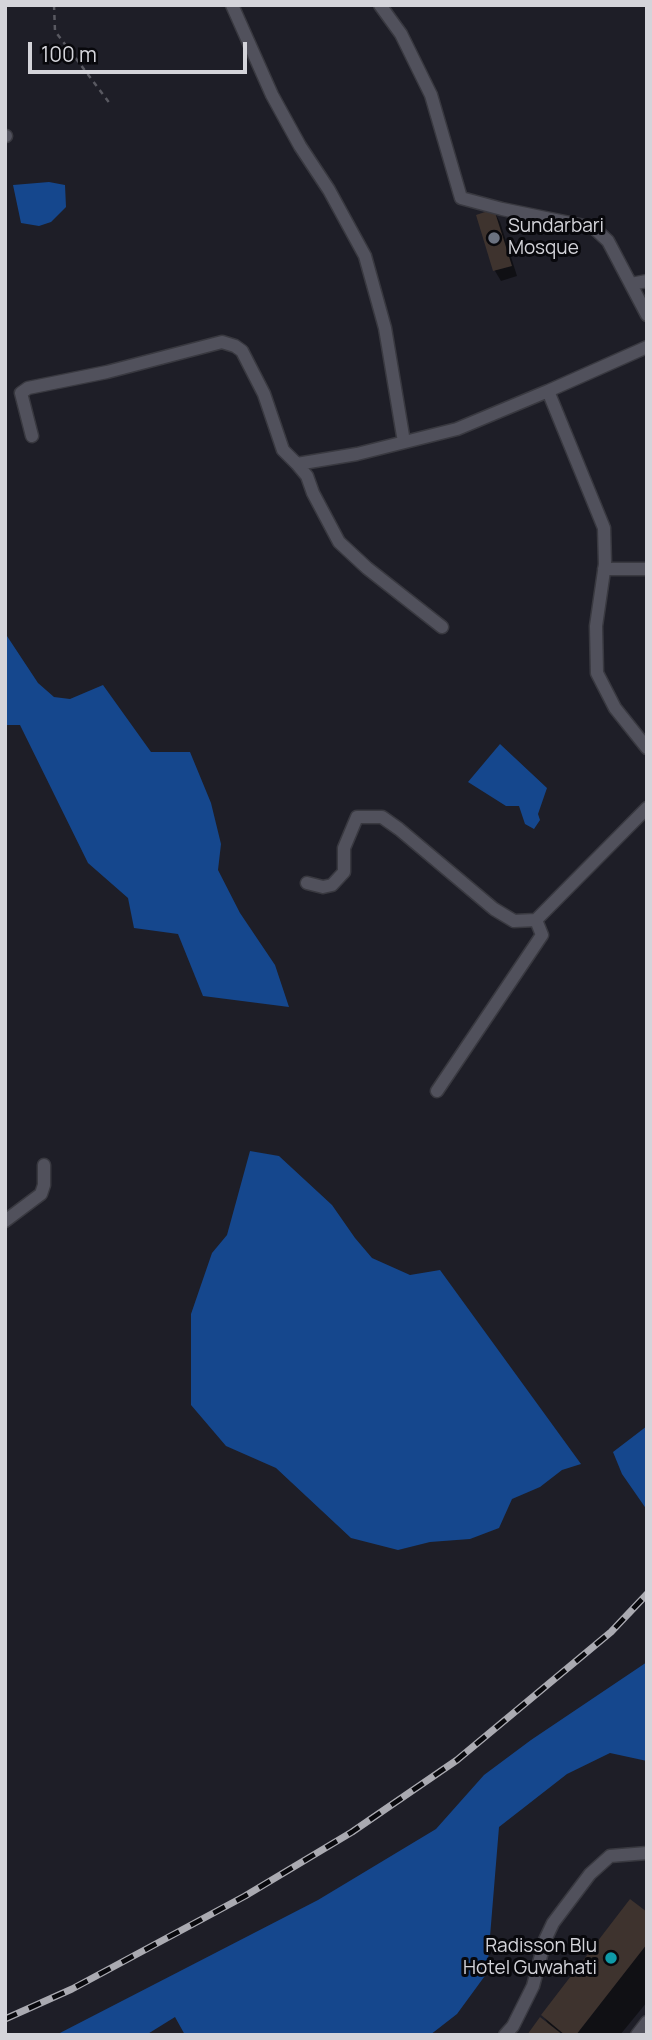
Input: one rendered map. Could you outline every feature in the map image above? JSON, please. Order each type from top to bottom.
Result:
[{"type":"street","points":[[232,5],[272,95],[365,256],[385,328],[404,442]]},
{"type":"street","points":[[380,5],[401,34],[432,95],[461,198],[594,228],[608,240],[647,315]]},
{"type":"street","points":[[631,284],[647,281]]},
{"type":"street","points":[[32,436],[21,393],[28,388],[107,372],[222,341],[235,345],[242,351],[264,394],[283,450],[307,476],[317,502],[339,542],[442,627]]},
{"type":"street","points":[[297,464],[357,454],[457,429],[647,347]]},
{"type":"street","points":[[548,391],[604,528],[604,569],[596,626],[597,673],[615,708],[647,748]]},
{"type":"street","points":[[604,569],[647,569]]},
{"type":"street","points":[[307,883],[323,887],[332,885],[344,872],[344,848],[357,817],[382,817],[494,909],[514,921],[536,920],[647,808]]},
{"type":"street","points":[[437,1091],[542,935],[536,920]]},
{"type":"street","points":[[5,1221],[41,1194],[44,1165]]},
{"type":"street","points":[[505,2035],[513,2026],[533,1986],[545,1940],[553,1923],[590,1874],[610,1856],[647,1853]]},
{"type":"street","points":[[637,2035],[647,2022]]},
{"type":"path","points":[[54,5],[55,31],[111,105]]},
{"type":"water","points":[[49,182],[65,185],[66,207],[51,222],[39,226],[21,223],[13,185]]},
{"type":"water","points":[[5,633],[38,683],[54,697],[70,699],[103,685],[151,752],[190,752],[211,803],[221,844],[218,870],[240,913],[275,965],[289,1007],[203,996],[178,934],[134,928],[128,898],[88,863],[20,725],[5,725]]},
{"type":"water","points":[[500,744],[547,788],[538,814],[540,820],[534,829],[525,824],[519,806],[506,806],[468,782]]},
{"type":"water","points":[[250,1151],[279,1156],[332,1205],[372,1258],[410,1275],[440,1270],[581,1464],[562,1470],[540,1487],[512,1499],[499,1528],[470,1539],[430,1542],[398,1550],[351,1538],[276,1468],[226,1446],[191,1405],[191,1314],[212,1253],[227,1235]]},
{"type":"water","points":[[647,1426],[647,1510],[622,1474],[613,1452]]},
{"type":"water","points":[[647,1662],[647,1761],[610,1753],[567,1774],[499,1827],[487,1973],[457,2014],[430,2035],[185,2035],[175,2017],[146,2035],[56,2035],[318,1900],[436,1829],[484,1775]]},
{"type":"building","points":[[494,209],[512,266],[493,271],[476,215]]},
{"type":"building","name":"Radisson Blu Hotel Guwahati","points":[[630,1899],[647,1912],[647,1944],[576,2035],[565,2035],[541,2015]]},
{"type":"building","points":[[540,2017],[563,2035],[527,2035]]},
{"type":"railway","points":[[5,2019],[72,1989],[245,1896],[352,1832],[457,1760],[611,1632],[647,1594]]},
{"type":"place","name":"Sundarbari Mosque","points":[[494,238]]},
{"type":"place","name":"Radisson Blu Hotel Guwahati","points":[[611,1958]]}]
